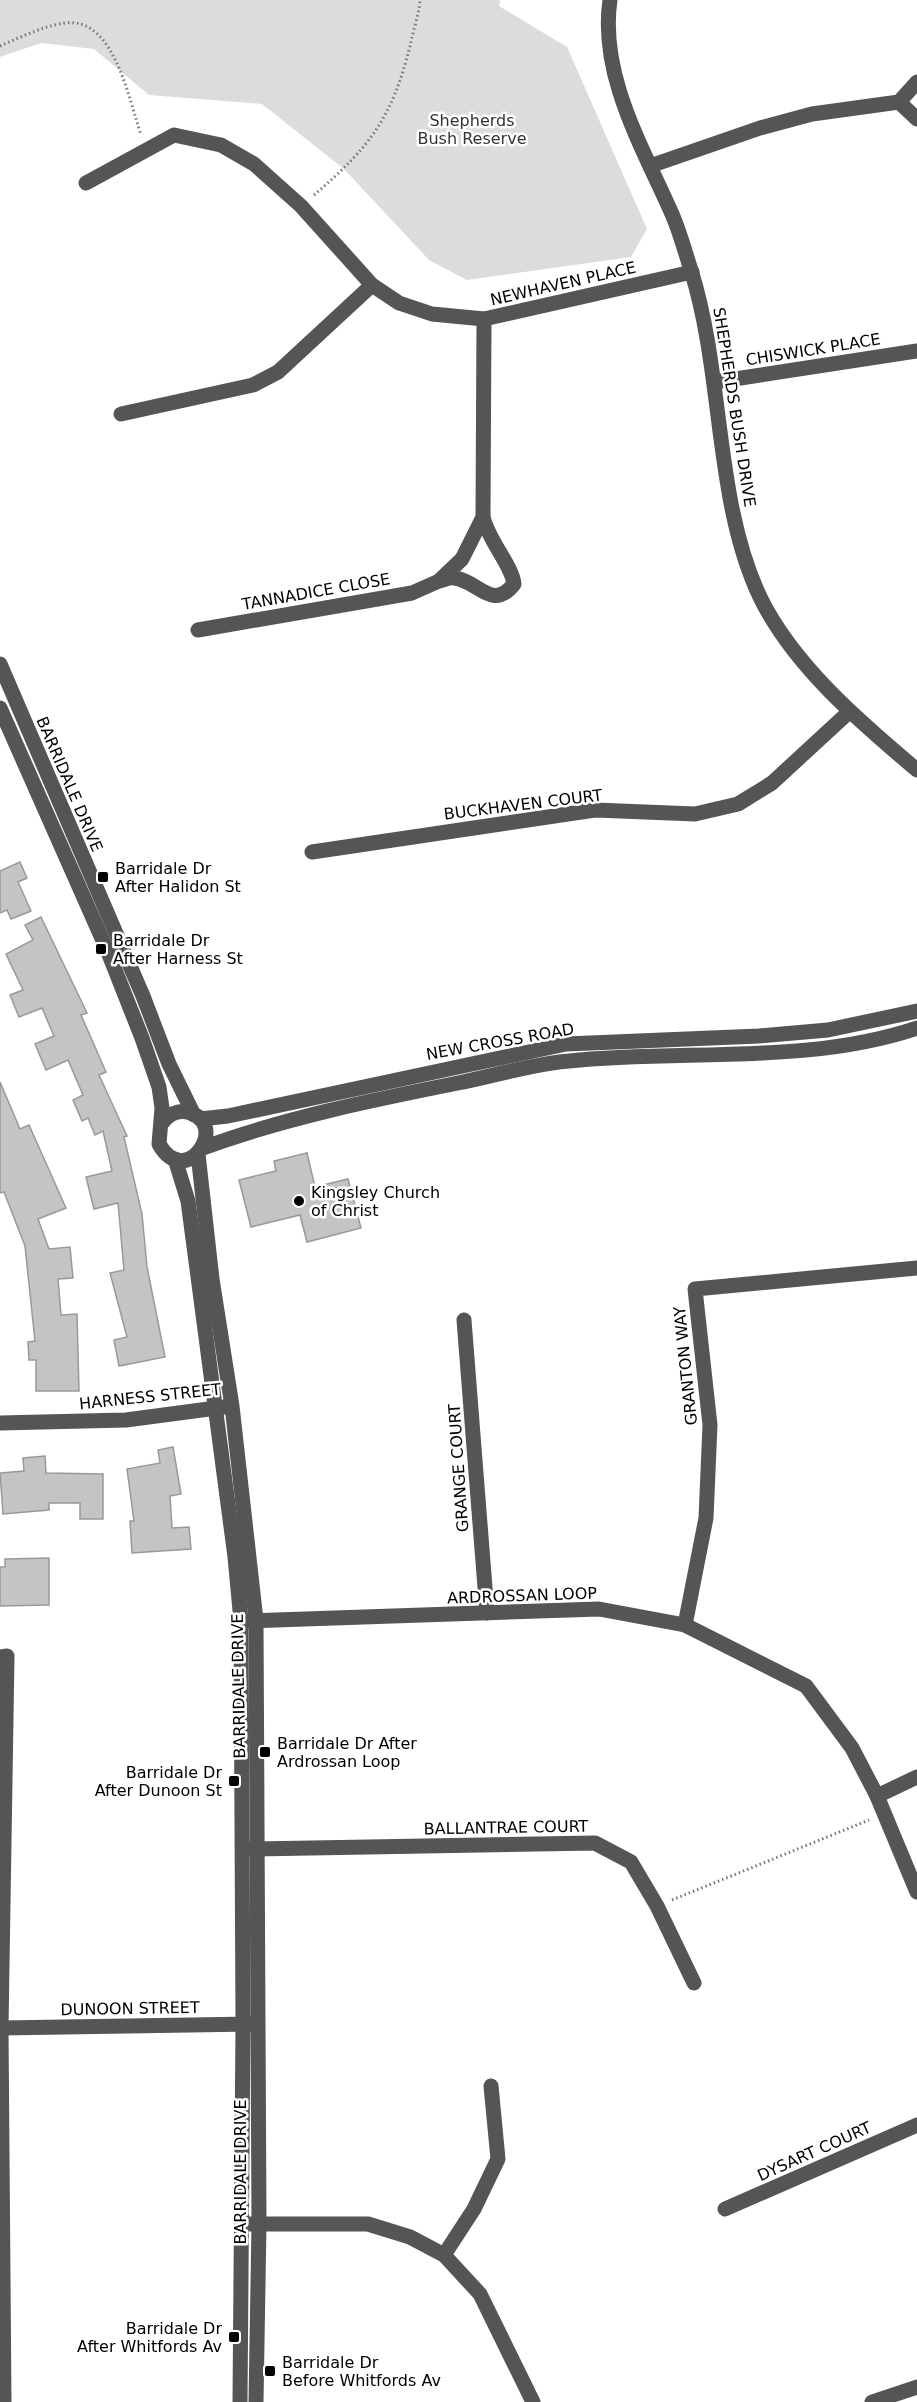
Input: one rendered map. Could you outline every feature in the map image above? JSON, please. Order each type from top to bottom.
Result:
[{"type":"street","name":"SHEPHERDS BUSH DRIVE","points":[[610,0],[607,17],[612,65],[620,93],[673,217],[692,272],[707,331],[741,548],[761,598],[790,644],[849,712],[917,770]]},
{"type":"street","points":[[650,166],[760,128],[812,114],[899,102],[917,82]]},
{"type":"street","points":[[899,102],[917,119]]},
{"type":"street","name":"NEWHAVEN PLACE","points":[[86,183],[174,135],[221,145],[254,164],[301,206],[372,285],[399,303],[432,315],[484,319],[692,272]]},
{"type":"street","points":[[121,414],[253,385],[278,372],[372,285]]},
{"type":"street","name":"TANNADICE CLOSE","points":[[198,630],[412,593],[439,580],[453,578],[473,585],[488,595],[499,596],[508,592],[514,584],[513,574],[488,535],[483,517],[484,319]]},
{"type":"street","name":"CHISWICK PLACE","points":[[715,382],[917,351]]},
{"type":"street","name":"TANNADICE CLOSE","points":[[439,580],[462,558],[483,517]]},
{"type":"street","name":"BARRIDALE DRIVE","points":[[0,664],[143,996],[169,1065],[197,1117]]},
{"type":"street","name":"BARRIDALE DRIVE","points":[[0,708],[128,1000],[159,1087],[162,1123]]},
{"type":"street","name":"BUCKHAVEN COURT","points":[[312,852],[595,810],[695,814],[738,804],[772,783],[849,712]]},
{"type":"street","name":"NEW CROSS ROAD","points":[[197,1117],[228,1116],[566,1044],[771,1035],[828,1030],[917,1011]]},
{"type":"street","name":"NEW CROSS ROAD","points":[[200,1151],[234,1137],[394,1096],[568,1061],[772,1052],[830,1046],[917,1028]]},
{"type":"street","points":[[180,1112],[197,1117],[206,1133],[200,1151],[183,1160],[168,1156],[159,1144],[159,1129],[162,1123],[167,1117],[180,1112]]},
{"type":"street","name":"BARRIDALE DRIVE","points":[[200,1151],[212,1279],[232,1406],[256,1620],[258,1849],[242,2224],[240,2402]]},
{"type":"street","name":"BARRIDALE DRIVE","points":[[175,1159],[188,1201],[216,1408],[241,1621],[241,1850],[251,2024],[258,2224],[256,2402]]},
{"type":"street","name":"GRANTON WAY","points":[[685,1625],[706,1518],[710,1425],[695,1288],[917,1268]]},
{"type":"street","name":"GRANGE COURT","points":[[464,1320],[487,1613]]},
{"type":"street","name":"HARNESS STREET","points":[[0,1423],[126,1420],[232,1406]]},
{"type":"street","name":"ARDROSSAN LOOP","points":[[241,1621],[599,1609],[685,1625],[806,1686],[852,1748],[877,1796],[917,1892]]},
{"type":"street","points":[[0,1657],[7,1656],[1,2028],[4,2402]]},
{"type":"street","points":[[877,1796],[917,1777]]},
{"type":"street","name":"BALLANTRAE COURT","points":[[241,1850],[595,1843],[631,1862],[657,1906],[694,1983]]},
{"type":"street","name":"DUNOON STREET","points":[[1,2028],[251,2024]]},
{"type":"street","points":[[444,2255],[474,2209],[498,2159],[491,2086]]},
{"type":"street","name":"DYSART COURT","points":[[724,2209],[917,2125]]},
{"type":"street","points":[[242,2224],[368,2224],[410,2237],[444,2255],[480,2294],[533,2402]]},
{"type":"street","points":[[872,2402],[917,2387]]},
{"type":"path","points":[[301,206],[344,169],[377,130],[400,87],[420,0]]},
{"type":"path","points":[[0,46],[32,32],[66,23],[88,25],[104,38],[116,62],[146,151]]},
{"type":"path","points":[[657,1906],[884,1814]]},
{"type":"green space","name":"Shepherds Bush Reserve","points":[[0,0],[500,0],[499,6],[567,47],[647,229],[631,257],[467,280],[429,260],[344,169],[262,104],[149,95],[94,49],[41,43],[0,57]]},
{"type":"building","points":[[20,862],[27,878],[18,882],[31,911],[11,919],[7,910],[0,913],[0,871]]},
{"type":"building","points":[[41,917],[87,1013],[81,1015],[106,1072],[99,1075],[127,1136],[124,1137],[142,1214],[147,1267],[165,1357],[119,1366],[114,1340],[127,1337],[110,1273],[124,1270],[118,1203],[94,1209],[86,1177],[112,1171],[103,1131],[95,1135],[88,1118],[82,1121],[73,1100],[83,1095],[68,1060],[46,1070],[35,1044],[54,1036],[42,1008],[19,1017],[10,995],[23,990],[6,954],[33,940],[25,925]]},
{"type":"building","points":[[0,1082],[20,1129],[29,1125],[66,1208],[38,1219],[49,1249],[70,1247],[73,1278],[58,1279],[61,1315],[77,1314],[79,1391],[36,1391],[36,1360],[29,1360],[28,1342],[35,1341],[25,1246],[4,1192],[0,1193]]},
{"type":"building","name":"Kingsley Church of Christ","points":[[307,1153],[315,1187],[348,1179],[361,1228],[307,1242],[300,1215],[251,1227],[239,1180],[276,1171],[274,1161]]},
{"type":"building","points":[[173,1447],[181,1494],[170,1496],[172,1528],[189,1527],[191,1549],[132,1553],[130,1521],[134,1521],[127,1469],[160,1463],[158,1450]]},
{"type":"building","points":[[45,1456],[46,1473],[103,1474],[103,1519],[80,1519],[80,1503],[49,1503],[49,1510],[3,1514],[0,1473],[24,1471],[23,1458]]},
{"type":"building","points":[[49,1558],[49,1605],[0,1606],[0,1567],[5,1567],[5,1559]]},
{"type":"place","name":"Barridale Dr After Halidon St","points":[[103,877]]},
{"type":"place","name":"Barridale Dr After Harness St","points":[[101,949]]},
{"type":"place","name":"Kingsley Church of Christ","points":[[299,1201]]},
{"type":"place","name":"Barridale Dr After Ardrossan Loop","points":[[265,1752]]},
{"type":"place","name":"Barridale Dr After Dunoon St","points":[[234,1781]]},
{"type":"place","name":"Barridale Dr After Whitfords Av","points":[[234,2337]]},
{"type":"place","name":"Barridale Dr Before Whitfords Av","points":[[270,2371]]}]
